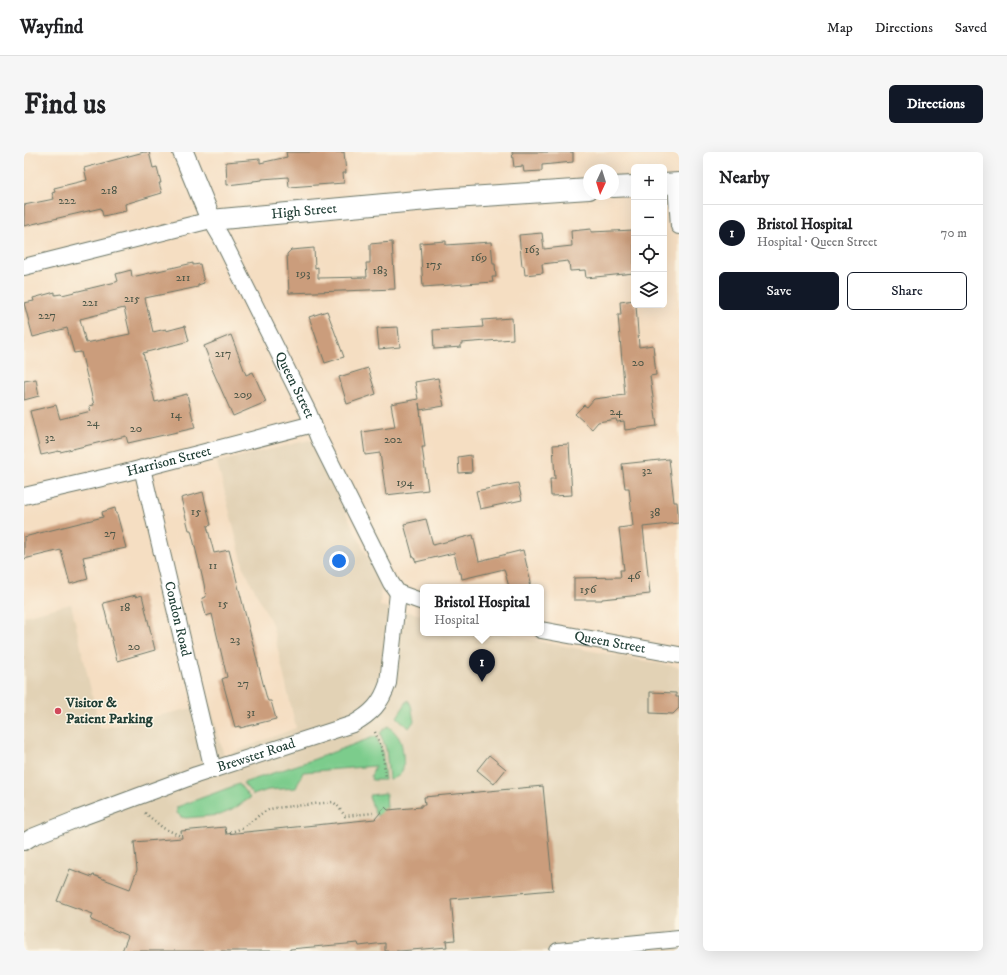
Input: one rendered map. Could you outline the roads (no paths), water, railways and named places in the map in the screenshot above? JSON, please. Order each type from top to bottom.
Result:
[{"type":"street","name":"Queen Street","points":[[182,152],[211,220],[221,237],[319,439],[346,490],[385,573],[398,594]]},
{"type":"street","points":[[673,183],[679,226]]},
{"type":"street","points":[[619,187],[631,186]]},
{"type":"street","name":"High Street","points":[[24,266],[211,220],[438,198],[583,189]]},
{"type":"street","name":"Harrison Street","points":[[24,496],[142,468],[313,424]]},
{"type":"street","name":"Condon Road","points":[[142,468],[213,770]]},
{"type":"street","points":[[398,594],[420,601]]},
{"type":"street","name":"Brewster Road","points":[[24,842],[32,837],[76,819],[213,770],[353,724],[366,717],[375,709],[384,694],[388,683],[398,594]]},
{"type":"street","name":"Queen Street","points":[[544,631],[679,655]]},
{"type":"street","points":[[558,951],[679,939]]},
{"type":"place","name":"Bristol Hospital","points":[[482,682]]},
{"type":"place","name":"Visitor & Patient Parking","points":[[58,711]]}]
